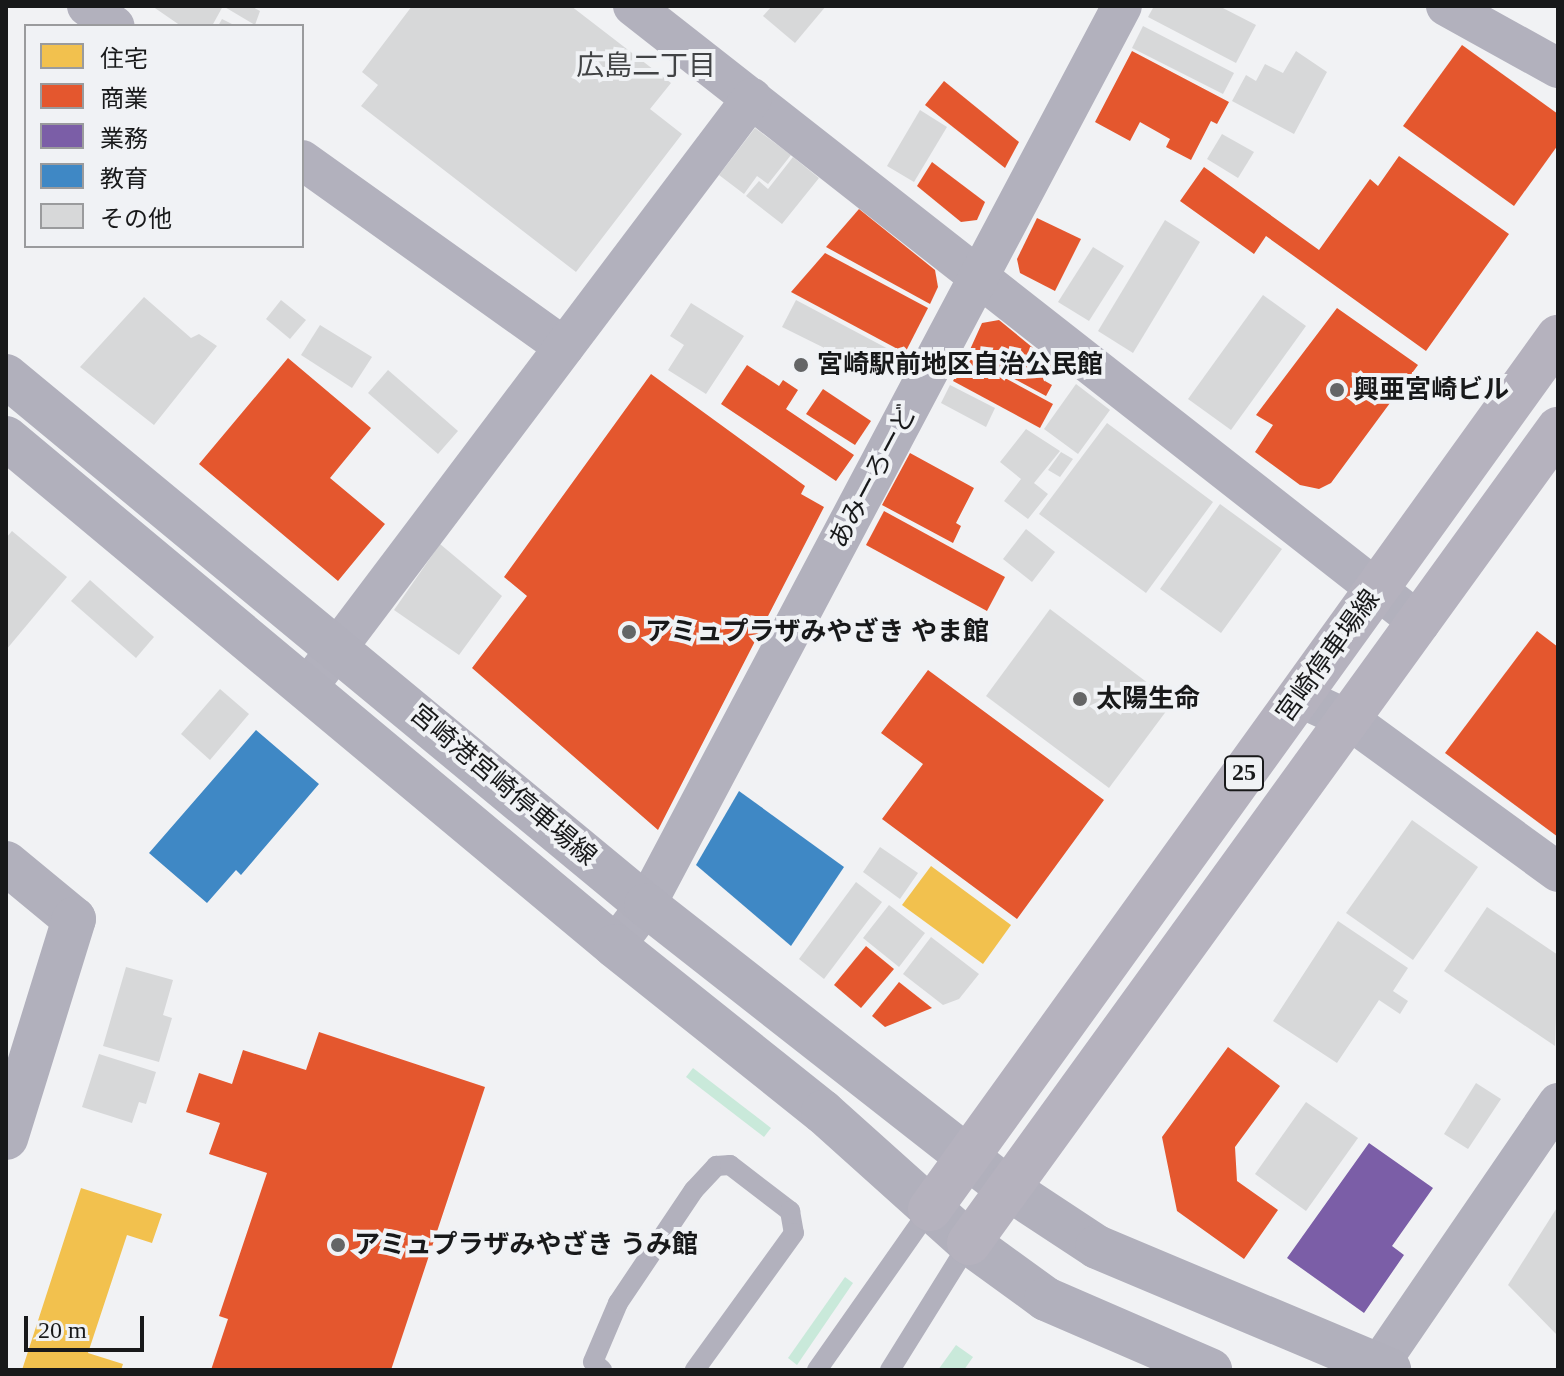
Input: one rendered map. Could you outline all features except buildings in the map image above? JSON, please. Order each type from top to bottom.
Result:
[{"type":"main road","name":"宮崎停車場線","points":[[930,1209],[1558,337]]},
{"type":"main road","name":"宮崎港宮崎停車場線","points":[[6,376],[646,905],[1006,1187],[1097,1247],[1384,1368]]},
{"type":"main road","name":"25","points":[[969,1243],[1006,1187],[1351,721],[1558,429]]},
{"type":"main road","name":"宮崎港宮崎停車場線","points":[[6,438],[615,946],[823,1112],[969,1243],[1046,1299],[1210,1370]]},
{"type":"main road","points":[[6,863],[74,919],[6,1138]]},
{"type":"street","points":[[87,6],[112,24]]},
{"type":"street","name":"あみーろーど","points":[[615,946],[646,905],[1122,6]]},
{"type":"street","points":[[1446,6],[1558,68]]},
{"type":"street","points":[[648,11],[752,98],[980,274],[1420,623]]},
{"type":"street","points":[[307,688],[752,98]]},
{"type":"street","points":[[304,161],[564,347]]},
{"type":"street","points":[[1299,697],[1351,721],[1558,872]]},
{"type":"street","points":[[1384,1368],[1558,1103]]},
{"type":"lane","points":[[602,1370],[593,1362],[618,1303],[694,1190],[716,1166],[730,1165],[790,1211],[794,1233],[695,1370]]},
{"type":"lane","points":[[817,1370],[930,1209]]},
{"type":"lane","points":[[890,1370],[969,1243]]},
{"type":"green space","points":[[693,1068],[771,1128],[764,1137],[686,1077]]},
{"type":"green space","points":[[845,1277],[853,1283],[797,1365],[788,1358]]},
{"type":"green space","points":[[956,1345],[973,1357],[964,1370],[938,1370]]},
{"type":"place","name":"宮崎駅前地区自治公民館","points":[[801,365]]},
{"type":"place","name":"興亜宮崎ビル","points":[[1337,390]]},
{"type":"place","name":"アミュプラザみやざき やま館","points":[[629,632]]},
{"type":"place","name":"太陽生命","points":[[1080,699]]},
{"type":"place","name":"アミュプラザみやざき うみ館","points":[[338,1245]]},
{"type":"district","name":"広島二丁目","points":[[646,66]]}]
